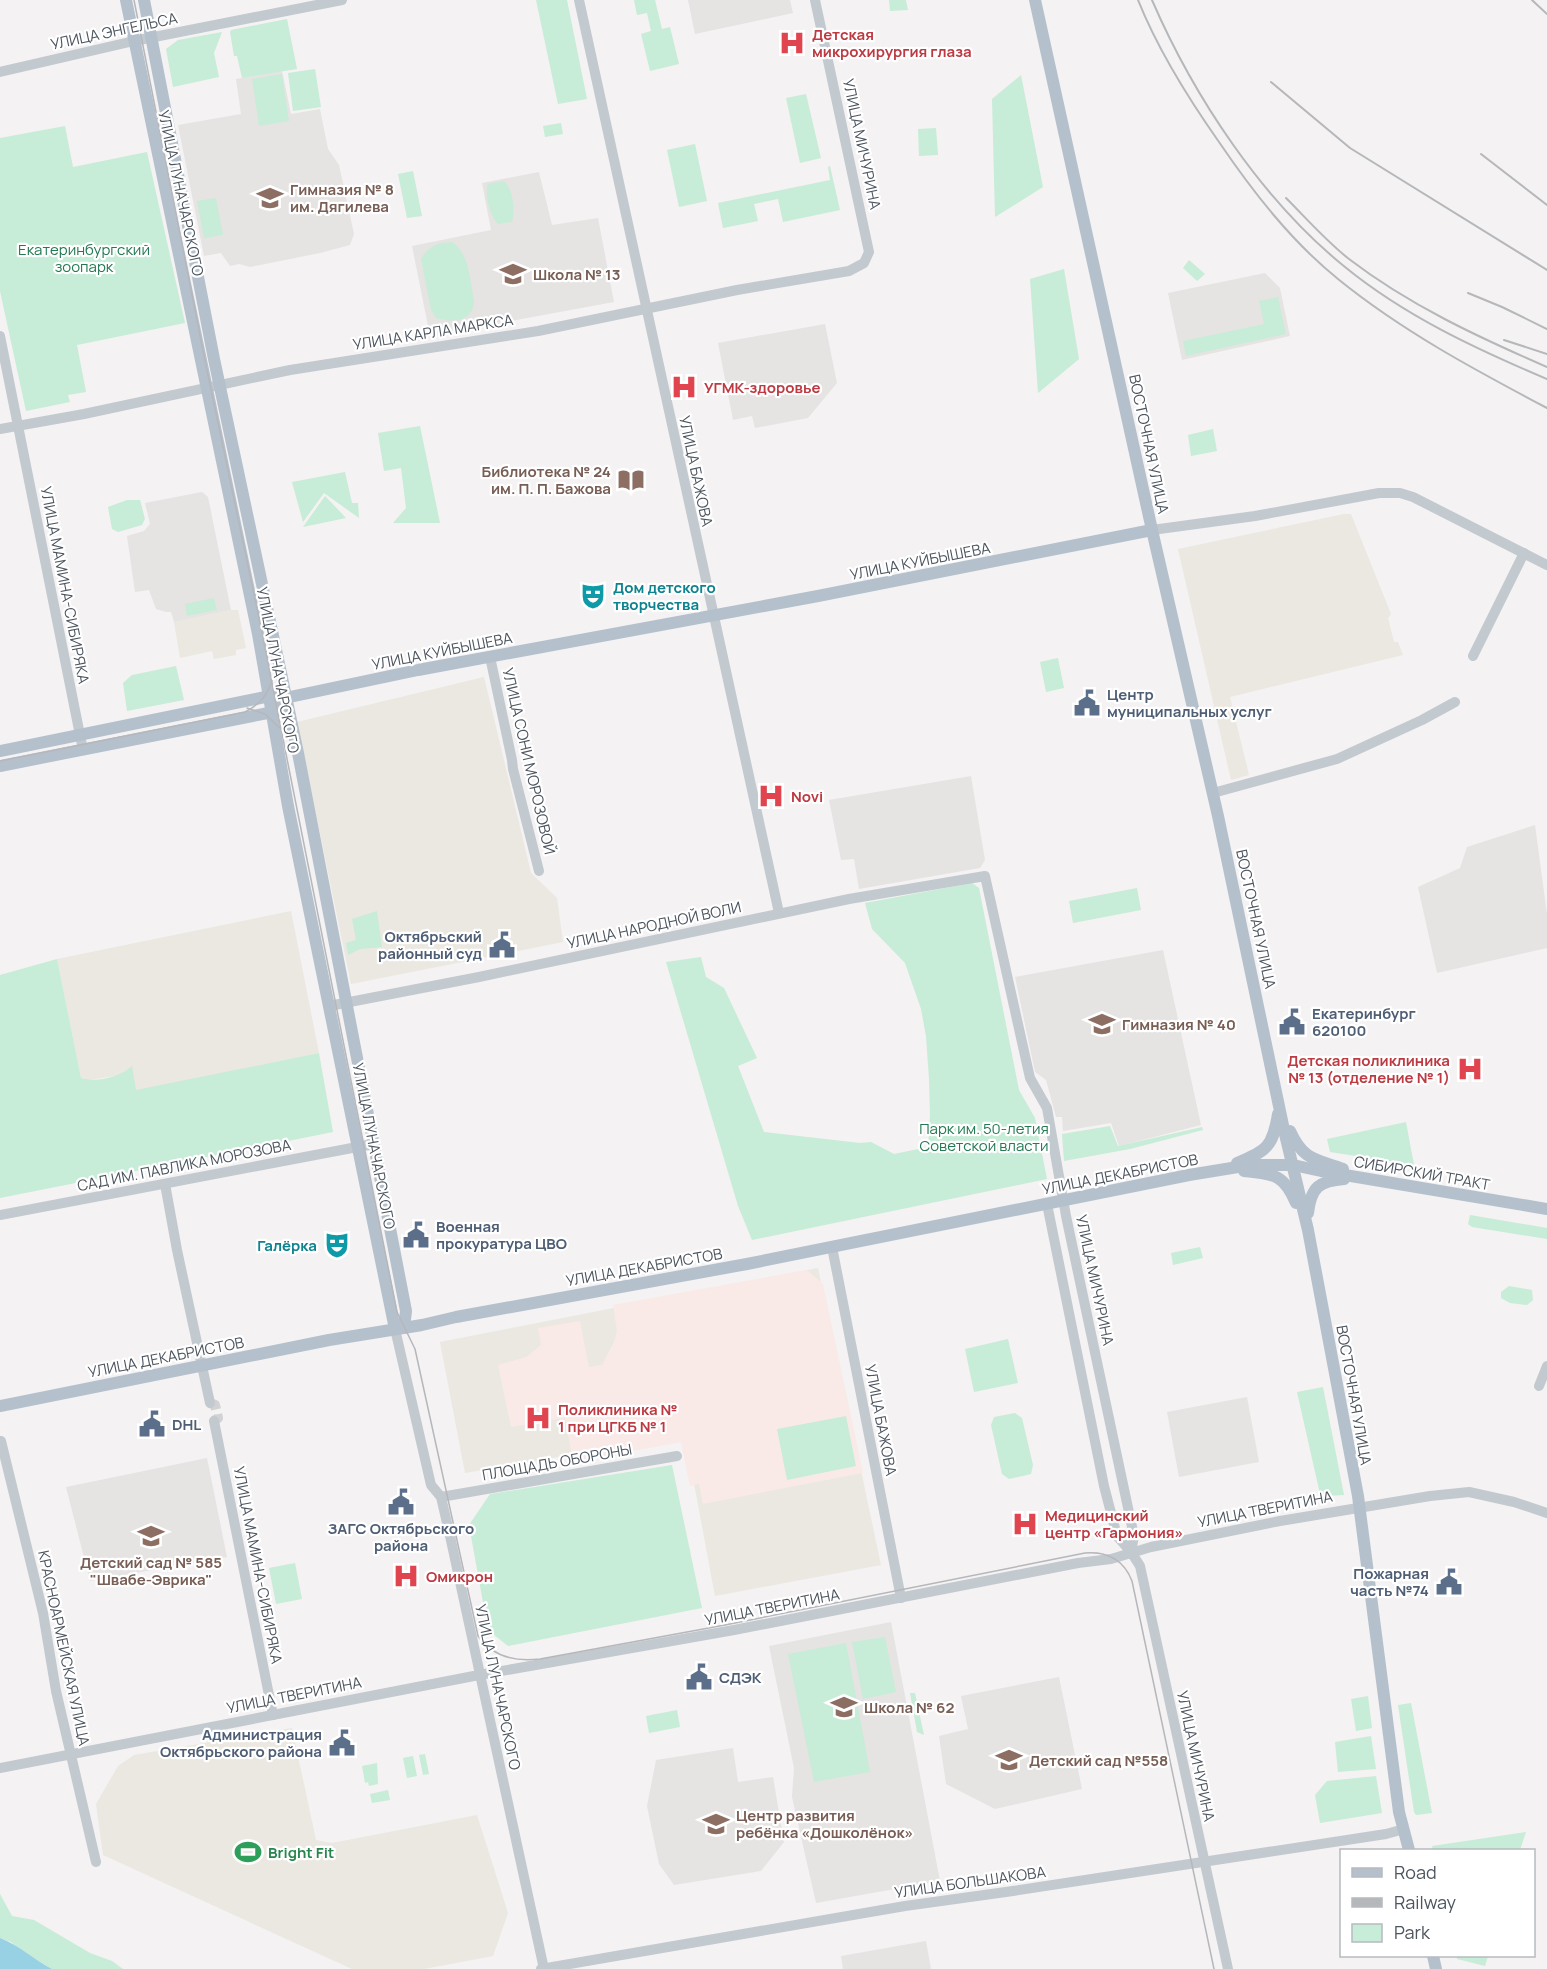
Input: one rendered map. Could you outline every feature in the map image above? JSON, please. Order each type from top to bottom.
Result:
[{"type":"main road","name":"УЛИЦА ЛУНАЧАРСКОГО","points":[[126,0],[270,696],[288,806],[329,1006],[399,1328]]},
{"type":"main road","name":"УЛИЦА ЛУНАЧАРСКОГО","points":[[144,0],[406,1311],[399,1328]]},
{"type":"main road","name":"ВОСТОЧНАЯ УЛИЦА","points":[[1035,0],[1308,1230],[1359,1508],[1399,1812],[1409,1849]]},
{"type":"main road","name":"УЛИЦА КУЙБЫШЕВА","points":[[0,751],[270,696],[285,698],[1152,530]]},
{"type":"main road","points":[[0,766],[273,712],[285,698]]},
{"type":"main road","points":[[1213,1170],[1252,1157],[1265,1149],[1273,1138],[1279,1103]]},
{"type":"main road","points":[[1279,1103],[1300,1150],[1320,1161],[1364,1178]]},
{"type":"main road","name":"УЛИЦА ДЕКАБРИСТОВ","points":[[0,1406],[202,1365],[832,1247],[1213,1170],[1250,1165],[1293,1165]]},
{"type":"main road","name":"СИБИРСКИЙ ТРАКТ","points":[[1293,1165],[1547,1209]]},
{"type":"main road","points":[[1213,1170],[1260,1173],[1284,1181],[1290,1189],[1308,1230]]},
{"type":"main road","points":[[1308,1230],[1309,1205],[1313,1191],[1322,1183],[1333,1180],[1364,1178]]},
{"type":"street","name":"УЛИЦА ЭНГЕЛЬСА","points":[[0,72],[134,41],[342,0]]},
{"type":"street","name":"УЛИЦА БАЖОВА","points":[[579,0],[645,310],[779,913]]},
{"type":"street","name":"УЛИЦА МИЧУРИНА","points":[[815,0],[867,242],[868,258]]},
{"type":"street","name":"УЛИЦА КАРЛА МАРКСА","points":[[0,429],[313,366],[538,331],[849,271],[864,263],[868,258]]},
{"type":"street","name":"УЛИЦА МАМИНА-СИБИРЯКА","points":[[0,336],[83,750]]},
{"type":"street","name":"УЛИЦА КУЙБЫШЕВА","points":[[1152,530],[1255,516],[1379,493],[1400,493],[1421,500],[1547,565]]},
{"type":"street","points":[[1473,656],[1524,553]]},
{"type":"street","name":"УЛИЦА СОНИ МОРОЗОВОЙ","points":[[490,657],[513,760],[513,769],[539,871]]},
{"type":"street","points":[[1213,794],[1337,759],[1422,720],[1455,702]]},
{"type":"street","name":"УЛИЦА МИЧУРИНА","points":[[985,876],[1030,1078],[1047,1108],[1063,1200],[1134,1536],[1131,1552]]},
{"type":"street","name":"УЛИЦА НАРОДНОЙ ВОЛИ","points":[[329,1006],[479,977],[857,897],[985,876]]},
{"type":"street","name":"САД ИМ. ПАВЛИКА МОРОЗОВА","points":[[0,1215],[373,1144]]},
{"type":"street","points":[[165,1184],[210,1403]]},
{"type":"street","name":"УЛИЦА МИЧУРИНА","points":[[1047,1204],[1104,1486],[1119,1540],[1140,1566],[1228,1969]]},
{"type":"street","name":"УЛИЦА БАЖОВА","points":[[832,1247],[901,1598]]},
{"type":"street","name":"УЛИЦА ЛУНАЧАРСКОГО","points":[[399,1328],[399,1345],[431,1485],[441,1497],[543,1969]]},
{"type":"street","points":[[1539,1386],[1547,1366]]},
{"type":"street","name":"УЛИЦА МАМИНА-СИБИРЯКА","points":[[214,1421],[273,1715]]},
{"type":"street","name":"КРАСНОАРМЕЙСКАЯ УЛИЦА","points":[[1,1441],[43,1613],[56,1691],[96,1862]]},
{"type":"street","name":"ПЛОЩАДЬ ОБОРОНЫ","points":[[441,1497],[677,1456]]},
{"type":"street","name":"УЛИЦА ТВЕРИТИНА","points":[[0,1768],[479,1675],[901,1598],[1078,1563],[1111,1559],[1131,1552],[1280,1521],[1430,1496],[1469,1492],[1514,1502],[1547,1513]]},
{"type":"street","name":"УЛИЦА БОЛЬШАКОВА","points":[[543,1969],[893,1908],[1013,1892],[1386,1834],[1404,1829]]},
{"type":"shaded area","points":[[688,0],[790,0],[793,13],[695,34]]},
{"type":"shaded area","name":"Гимназия № 8 им. Дягилева","points":[[282,71],[291,114],[320,109],[328,149],[339,165],[354,234],[350,245],[320,253],[250,267],[239,264],[230,266],[221,253],[204,256],[178,125],[241,114],[236,79]]},
{"type":"shaded area","name":"Школа № 13","points":[[539,172],[552,225],[598,218],[614,302],[430,336],[412,246],[491,230],[482,183]]},
{"type":"shaded area","points":[[1265,273],[1280,288],[1290,336],[1182,360],[1168,293]]},
{"type":"shaded area","points":[[825,324],[837,383],[808,418],[755,428],[752,416],[733,420],[718,343]]},
{"type":"shaded area","points":[[202,492],[208,497],[231,610],[174,622],[171,612],[156,609],[149,590],[135,592],[127,536],[144,531],[150,524],[145,503]]},
{"type":"shaded area","points":[[1351,514],[1391,614],[1388,618],[1394,642],[1398,642],[1403,655],[1230,697],[1249,775],[1231,780],[1178,549]]},
{"type":"shaded area","points":[[238,610],[246,648],[236,650],[236,655],[214,659],[212,651],[180,658],[174,622]]},
{"type":"shaded area","points":[[484,677],[531,873],[557,898],[563,942],[351,984],[297,722]]},
{"type":"shaded area","points":[[971,776],[985,860],[980,868],[859,889],[854,859],[841,860],[829,800]]},
{"type":"shaded area","points":[[1535,825],[1547,914],[1547,948],[1437,973],[1418,887],[1460,868],[1467,847]]},
{"type":"shaded area","points":[[291,911],[319,1053],[136,1091],[122,1075],[89,1080],[81,1078],[57,959]]},
{"type":"shaded area","name":"Гимназия № 40","points":[[1163,950],[1201,1125],[1119,1146],[1111,1123],[1063,1131],[1062,1117],[1056,1117],[1046,1080],[1035,1072],[1015,977]]},
{"type":"shaded area","points":[[818,1268],[881,1565],[715,1596],[685,1435],[465,1473],[440,1342]]},
{"type":"shaded area","points":[[807,1270],[823,1284],[863,1473],[703,1504],[699,1484],[690,1486],[681,1442],[573,1462],[565,1418],[511,1427],[498,1365],[526,1357],[541,1345],[538,1328],[580,1321],[589,1367],[602,1365],[617,1331],[613,1305]]},
{"type":"shaded area","points":[[1247,1397],[1259,1462],[1179,1477],[1167,1412]]},
{"type":"shaded area","name":"Детский сад № 585 \"Швабе-Эврика\"","points":[[207,1458],[227,1557],[90,1581],[66,1487]]},
{"type":"shaded area","name":"Школа № 62","points":[[891,1622],[940,1881],[816,1903],[792,1797],[794,1768],[769,1646]]},
{"type":"shaded area","name":"Детский сад №558","points":[[1059,1677],[1082,1789],[995,1809],[946,1784],[939,1736],[968,1729],[961,1696]]},
{"type":"shaded area","points":[[292,1728],[316,1840],[332,1843],[477,1815],[508,1913],[493,1956],[424,1969],[352,1969],[103,1855],[96,1804],[118,1766],[134,1755]]},
{"type":"shaded area","name":"Центр развития ребёнка «Дошколёнок»","points":[[733,1748],[738,1782],[773,1777],[784,1842],[761,1871],[674,1885],[659,1864],[647,1806],[656,1760]]},
{"type":"shaded area","points":[[926,1941],[931,1969],[843,1969],[841,1956]]},
{"type":"green space","points":[[536,0],[567,0],[587,99],[558,104]]},
{"type":"green space","points":[[634,0],[655,0],[662,29],[670,27],[679,64],[650,71],[641,34],[651,31],[647,13],[637,15]]},
{"type":"green space","points":[[889,0],[906,0],[908,10],[890,11]]},
{"type":"green space","points":[[287,19],[297,69],[242,78],[237,56],[234,56],[231,30]]},
{"type":"green space","points":[[222,32],[214,53],[219,77],[173,87],[166,49],[178,40]]},
{"type":"green space","points":[[315,69],[321,107],[293,111],[288,73]]},
{"type":"green space","points":[[282,74],[289,121],[259,126],[252,79]]},
{"type":"green space","points":[[1021,75],[1043,187],[995,217],[992,99]]},
{"type":"green space","points":[[806,94],[821,158],[800,163],[786,98]]},
{"type":"green space","points":[[561,123],[563,134],[545,137],[543,126]]},
{"type":"green space","name":"Екатеринбургский зоопарк","points":[[65,126],[73,167],[147,152],[185,323],[77,345],[86,392],[68,395],[70,402],[26,411],[0,291],[0,138]]},
{"type":"green space","points":[[936,128],[938,155],[919,156],[918,129]]},
{"type":"green space","points":[[695,144],[707,201],[679,207],[667,150]]},
{"type":"green space","points":[[830,166],[840,210],[783,222],[778,199],[754,204],[758,221],[723,228],[718,203],[830,180],[828,167]]},
{"type":"green space","points":[[413,171],[422,216],[407,218],[398,174]]},
{"type":"green space","points":[[504,181],[511,194],[513,217],[512,222],[498,224],[490,210],[487,188],[488,184]]},
{"type":"green space","points":[[216,198],[223,235],[204,238],[197,201]]},
{"type":"green space","points":[[452,242],[458,247],[466,261],[474,301],[473,308],[466,317],[449,320],[436,318],[431,310],[421,259],[434,246]]},
{"type":"green space","points":[[1189,260],[1205,274],[1197,281],[1183,268]]},
{"type":"green space","points":[[1064,269],[1079,359],[1038,393],[1030,279]]},
{"type":"green space","points":[[1278,297],[1286,334],[1186,356],[1183,341],[1264,324],[1259,301]]},
{"type":"green space","points":[[420,426],[440,523],[393,523],[406,508],[401,468],[384,471],[378,433]]},
{"type":"green space","points":[[1213,429],[1217,451],[1191,456],[1188,435]]},
{"type":"green space","points":[[345,472],[352,503],[358,503],[359,518],[324,493],[303,522],[292,482]]},
{"type":"green space","points":[[325,496],[346,518],[303,527]]},
{"type":"green space","points":[[127,500],[140,500],[145,519],[142,525],[118,532],[112,529],[108,507]]},
{"type":"green space","points":[[214,598],[217,610],[187,616],[185,604]]},
{"type":"green space","points":[[1058,658],[1064,688],[1046,692],[1040,662]]},
{"type":"green space","points":[[176,666],[184,700],[127,711],[123,683],[132,675]]},
{"type":"green space","name":"Парк им. 50-летия Советской власти","points":[[972,883],[979,888],[1019,1090],[1035,1118],[1047,1179],[752,1240],[738,1206],[666,962],[701,957],[706,977],[724,988],[757,1058],[738,1066],[764,1132],[860,1143],[871,1142],[894,1154],[928,1147],[929,1079],[926,1036],[921,1009],[905,963],[872,929],[865,903]]},
{"type":"green space","points":[[1137,888],[1141,910],[1073,923],[1069,901]]},
{"type":"green space","points":[[377,911],[382,947],[360,949],[348,955],[346,943],[356,940],[352,919]]},
{"type":"green space","points":[[57,959],[81,1078],[94,1080],[108,1078],[132,1066],[136,1090],[319,1053],[333,1132],[0,1198],[0,975]]},
{"type":"green space","points":[[1406,1122],[1414,1165],[1330,1152],[1327,1139]]},
{"type":"green space","points":[[1110,1126],[1118,1146],[1202,1127],[1203,1130],[1130,1149],[1064,1161],[1062,1134]]},
{"type":"green space","points":[[1470,1215],[1547,1228],[1547,1239],[1472,1227],[1468,1224]]},
{"type":"green space","points":[[1200,1247],[1203,1258],[1173,1265],[1171,1253]]},
{"type":"green space","points":[[1509,1286],[1532,1290],[1533,1300],[1527,1305],[1510,1303],[1501,1298],[1501,1292]]},
{"type":"green space","points":[[1008,1339],[1018,1383],[974,1392],[965,1349]]},
{"type":"green space","points":[[1323,1387],[1344,1495],[1320,1494],[1297,1392]]},
{"type":"green space","points":[[1015,1413],[1022,1418],[1033,1465],[1031,1474],[1009,1479],[1002,1474],[991,1425],[994,1417]]},
{"type":"green space","points":[[846,1416],[856,1466],[787,1480],[777,1429]]},
{"type":"green space","points":[[672,1465],[702,1608],[508,1646],[488,1630],[469,1525],[490,1494]]},
{"type":"green space","points":[[295,1563],[302,1599],[276,1604],[269,1568]]},
{"type":"green space","points":[[885,1637],[896,1692],[863,1699],[852,1642]]},
{"type":"green space","points":[[846,1643],[870,1772],[814,1782],[788,1654]]},
{"type":"green space","points":[[910,1693],[915,1693],[924,1735],[917,1732]]},
{"type":"green space","points":[[1368,1696],[1372,1728],[1356,1731],[1351,1699]]},
{"type":"green space","points":[[1411,1703],[1432,1813],[1416,1815],[1398,1705]]},
{"type":"green space","points":[[677,1710],[680,1727],[649,1733],[646,1716]]},
{"type":"green space","points":[[1371,1736],[1376,1769],[1338,1772],[1335,1742]]},
{"type":"green space","points":[[425,1754],[429,1774],[423,1775],[419,1755]]},
{"type":"green space","points":[[413,1756],[417,1776],[407,1778],[403,1758]]},
{"type":"green space","points":[[377,1763],[378,1784],[369,1786],[368,1782],[365,1783],[362,1766]]},
{"type":"green space","points":[[1376,1776],[1382,1813],[1320,1823],[1315,1795],[1327,1781]]},
{"type":"green space","points":[[388,1790],[390,1800],[372,1803],[370,1794]]},
{"type":"green space","points":[[1526,1832],[1520,1849],[1433,1849],[1432,1846]]},
{"type":"green space","points":[[0,1894],[12,1916],[34,1920],[90,1953],[112,1961],[123,1969],[52,1969],[11,1942],[0,1938]]},
{"type":"green space","points":[[1457,1957],[1488,1957],[1485,1966],[1457,1959]]},
{"type":"water","points":[[0,1938],[14,1945],[52,1969],[0,1969]]},
{"type":"tunnel","points":[[210,1403],[215,1405],[218,1418],[214,1421]]},
{"type":"tram line","points":[[134,0],[397,1312],[415,1349],[478,1636],[491,1649],[506,1657],[522,1660],[540,1659],[725,1625],[1085,1553],[1114,1558],[1124,1567],[1132,1581],[1214,1969]]},
{"type":"tram line","points":[[0,761],[245,712],[262,699],[272,680]]},
{"type":"tram line","points":[[247,708],[265,714],[282,730]]},
{"type":"railway","points":[[1138,0],[1164,55],[1207,125],[1259,197],[1304,249],[1362,298],[1413,333],[1547,408]]},
{"type":"railway","points":[[1152,0],[1188,73],[1233,145],[1286,211],[1315,240],[1368,285],[1417,316],[1494,356],[1547,379]]},
{"type":"railway","points":[[1532,0],[1547,14]]},
{"type":"railway","points":[[1271,82],[1350,148],[1547,270]]},
{"type":"railway","points":[[1481,154],[1547,205]]},
{"type":"railway","points":[[1286,198],[1324,237],[1372,276],[1470,332],[1547,367]]},
{"type":"railway","points":[[1468,293],[1547,329]]},
{"type":"railway","points":[[1504,340],[1547,354]]},
{"type":"place","name":"Детская микрохирургия глаза","points":[[792,43]]},
{"type":"place","name":"Гимназия № 8 им. Дягилева","points":[[270,198]]},
{"type":"place","name":"Школа № 13","points":[[513,274]]},
{"type":"place","name":"УГМК-здоровье","points":[[684,387]]},
{"type":"place","name":"Библиотека № 24 им. П. П. Бажова","points":[[631,480]]},
{"type":"place","name":"Дом детского творчества","points":[[593,596]]},
{"type":"place","name":"Центр муниципальных услуг","points":[[1087,703]]},
{"type":"place","name":"Novi","points":[[771,796]]},
{"type":"place","name":"Октябрьский районный суд","points":[[502,945]]},
{"type":"place","name":"Екатеринбург 620100","points":[[1292,1022]]},
{"type":"place","name":"Гимназия № 40","points":[[1102,1024]]},
{"type":"place","name":"Детская поликлиника № 13 (отделение № 1)","points":[[1470,1069]]},
{"type":"place","name":"Военная прокуратура ЦВО","points":[[416,1235]]},
{"type":"place","name":"Галёрка","points":[[337,1245]]},
{"type":"place","name":"Поликлиника № 1 при ЦГКБ № 1","points":[[538,1418]]},
{"type":"place","name":"DHL","points":[[152,1424]]},
{"type":"place","name":"ЗАГС Октябрьского района","points":[[401,1502]]},
{"type":"place","name":"Медицинский центр «Гармония»","points":[[1025,1524]]},
{"type":"place","name":"Детский сад № 585 \"Швабе-Эврика\"","points":[[151,1536]]},
{"type":"place","name":"Омикрон","points":[[406,1576]]},
{"type":"place","name":"Пожарная часть №74","points":[[1449,1582]]},
{"type":"place","name":"СДЭК","points":[[699,1677]]},
{"type":"place","name":"Школа № 62","points":[[844,1707]]},
{"type":"place","name":"Администрация Октябрьского района","points":[[342,1743]]},
{"type":"place","name":"Детский сад №558","points":[[1009,1760]]},
{"type":"place","name":"Центр развития ребёнка «Дошколёнок»","points":[[716,1824]]},
{"type":"place","name":"Bright Fit","points":[[248,1852]]}]
